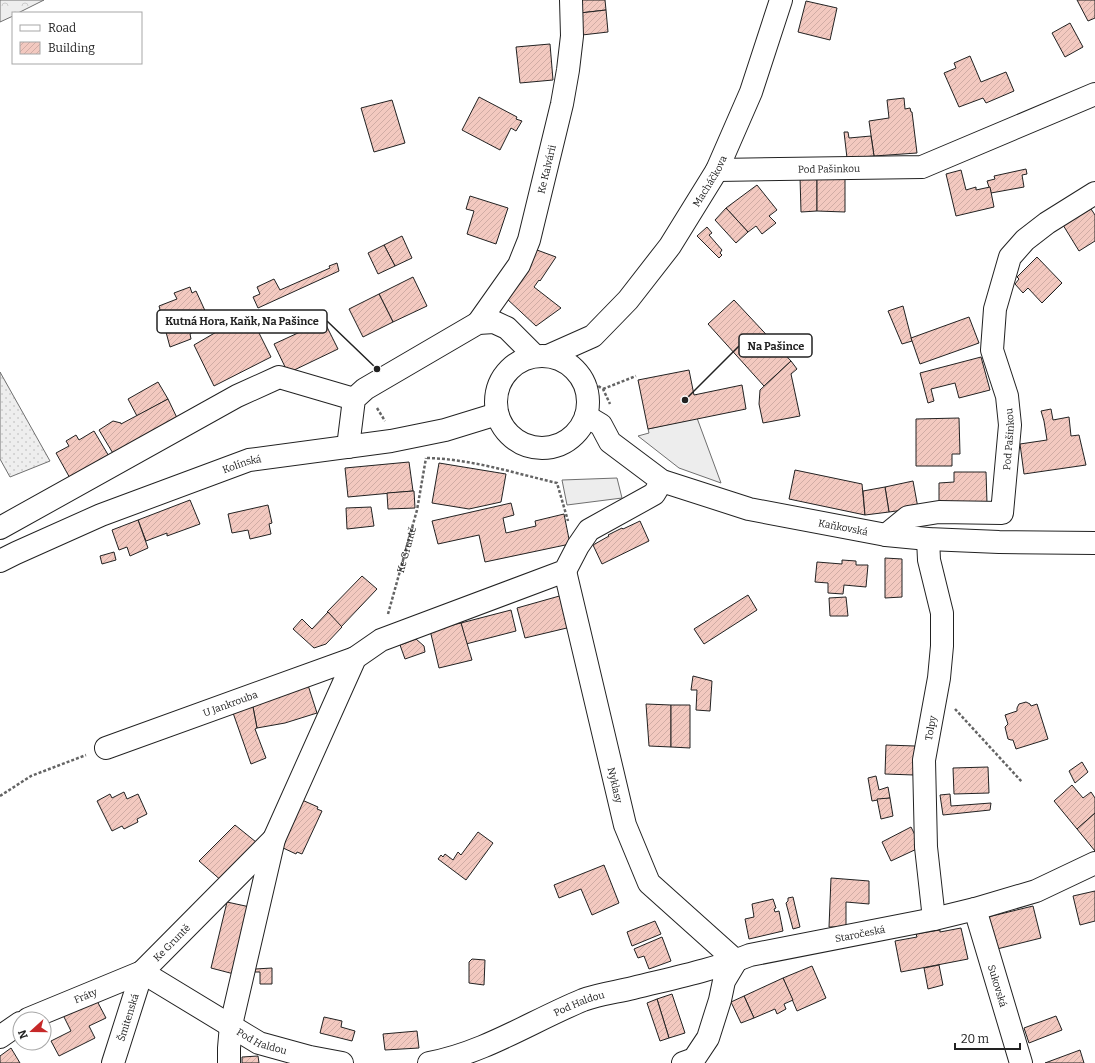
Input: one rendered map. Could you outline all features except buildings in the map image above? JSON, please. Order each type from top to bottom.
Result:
[{"type":"street","name":"Ke Kalvárii","points":[[478,323],[519,265],[529,240],[562,104],[568,70],[572,36],[571,0]]},
{"type":"street","name":"Macháčkova","points":[[593,336],[628,300],[670,246],[717,170],[751,92],[781,0]]},
{"type":"street","name":"Pod Pašinkou","points":[[717,170],[922,167],[1095,94]]},
{"type":"street","name":"Pod Pašinkou","points":[[886,535],[908,517],[939,512],[1002,513],[1010,425],[1007,396],[992,350],[995,308],[1010,257],[1025,240],[1047,223],[1095,193]]},
{"type":"street","points":[[0,528],[238,396],[278,377],[360,394],[426,352],[478,323],[494,322],[507,328],[542,356],[561,360],[572,366],[581,376],[586,389],[588,402],[586,416],[580,429],[570,439],[556,446],[542,448],[527,446],[514,439],[503,428],[497,414],[496,401],[498,388],[503,376],[517,363],[523,360],[542,356],[593,336]]},
{"type":"street","points":[[581,376],[593,336]]},
{"type":"street","points":[[348,447],[360,394]]},
{"type":"street","name":"Kolínská","points":[[0,561],[101,515],[249,460],[391,442],[445,430],[497,414]]},
{"type":"street","points":[[586,416],[601,425],[610,442]]},
{"type":"street","points":[[570,439],[610,442]]},
{"type":"street","name":"Kaňkovská","points":[[610,442],[662,481],[749,509],[886,535],[928,540],[1095,543]]},
{"type":"street","points":[[355,658],[380,640],[565,571],[578,546],[590,530],[654,494],[662,481]]},
{"type":"street","name":"Tolpy","points":[[928,540],[929,560],[942,613],[942,646],[939,678],[924,760],[926,847],[934,919]]},
{"type":"street","name":"Nyklasy","points":[[565,571],[625,825],[650,883],[736,961]]},
{"type":"street","name":"U Jankrouba","points":[[106,748],[355,658]]},
{"type":"street","name":"Ke Gruntě","points":[[230,1063],[229,1048],[231,1025],[274,839],[355,658]]},
{"type":"street","name":"Ke Gruntě","points":[[142,972],[274,839]]},
{"type":"street","name":"Staročeská","points":[[736,961],[750,955],[934,919],[974,909],[1036,891],[1095,863]]},
{"type":"street","name":"Sukovská","points":[[974,909],[1021,1063]]},
{"type":"street","points":[[683,1063],[694,1058],[708,1038],[720,1000],[724,981],[736,961]]},
{"type":"street","name":"Pod Haldou","points":[[429,1063],[470,1052],[585,1000],[736,961]]},
{"type":"street","points":[[142,972],[231,1025]]},
{"type":"street","name":"Fráty","points":[[47,1011],[142,972]]},
{"type":"street","name":"Šmitenská","points":[[113,1063],[142,972]]},
{"type":"street","name":"Pod Haldou","points":[[231,1025],[259,1043],[310,1057],[342,1063]]},
{"type":"street","points":[[0,1038],[12,1030]]},
{"type":"path","points":[[603,389],[636,376]]},
{"type":"path","points":[[360,394],[388,426],[391,442]]},
{"type":"path","name":"Ke Gruntě","points":[[380,640],[417,510],[426,458],[444,458],[475,463],[557,483],[567,518],[578,546]]},
{"type":"path","points":[[955,708],[1022,782]]},
{"type":"path","points":[[0,796],[31,776],[106,748]]},
{"type":"green space","points":[[0,0],[44,0],[20,12],[12,12],[12,16],[0,22]]},
{"type":"green space","points":[[0,372],[50,461],[10,477],[0,459]]},
{"type":"shaded area","points":[[697,418],[721,483],[679,468],[638,436],[649,433],[648,429]]},
{"type":"shaded area","points":[[617,478],[622,498],[567,505],[562,480]]},
{"type":"place","name":"Kutná Hora, Kaňk, Na Pašince","points":[[377,369]]},
{"type":"place","name":"Na Pašince","points":[[685,400]]}]
